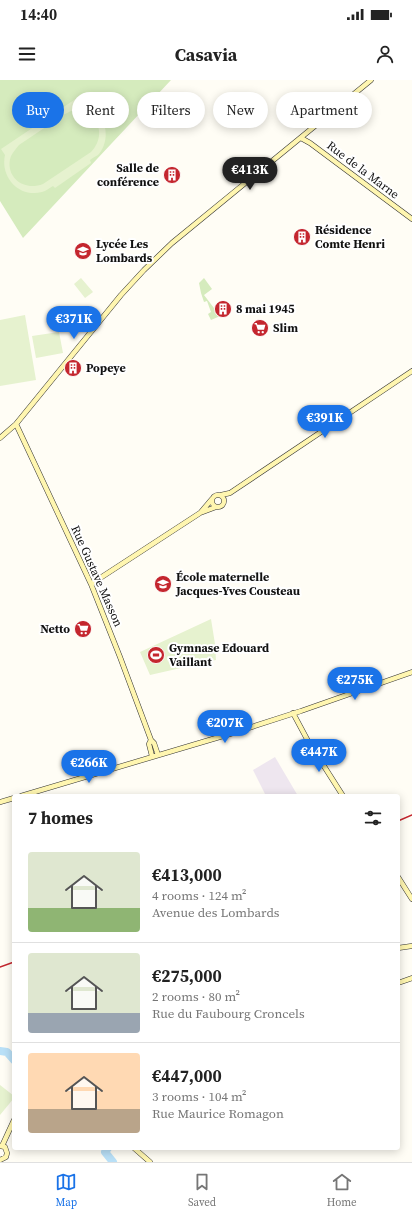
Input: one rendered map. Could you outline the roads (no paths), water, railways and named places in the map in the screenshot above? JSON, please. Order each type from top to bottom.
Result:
[{"type":"street","points":[[0,438],[16,424],[116,301],[144,270],[172,243],[371,80]]},
{"type":"street","name":"Rue de la Marne","points":[[301,138],[310,143],[412,220]]},
{"type":"street","points":[[200,513],[216,495],[230,493],[412,371]]},
{"type":"street","name":"Rue Gustave Masson","points":[[16,424],[91,584],[158,755]]},
{"type":"street","points":[[91,584],[200,513],[221,506],[230,493]]},
{"type":"street","points":[[221,495],[224,499],[224,503]]},
{"type":"street","points":[[212,499],[213,505],[216,507]]},
{"type":"street","points":[[28,794],[294,714],[412,672]]},
{"type":"street","points":[[294,714],[308,741],[343,794]]},
{"type":"street","name":"Rue Gustave Masson","points":[[151,740],[149,744],[152,756]]},
{"type":"street","points":[[0,802],[12,799]]},
{"type":"street","points":[[400,880],[412,899]]},
{"type":"street","points":[[400,948],[412,946]]},
{"type":"street","points":[[400,982],[412,978]]},
{"type":"street","points":[[0,1160],[4,1159],[7,1155],[6,1149],[1,1146],[12,1124]]},
{"type":"street","points":[[136,1150],[148,1161]]},
{"type":"waterway","points":[[0,1051],[7,1052],[12,1058]]},
{"type":"waterway","points":[[106,1150],[105,1152],[113,1162]]},
{"type":"railway","points":[[400,820],[412,815]]},
{"type":"railway","points":[[0,967],[12,963]]},
{"type":"place","name":"Salle de conférence","points":[[172,175]]},
{"type":"place","name":"Résidence Comte Henri","points":[[302,237]]},
{"type":"place","name":"Lycée Les Lombards","points":[[83,251]]},
{"type":"place","name":"8 mai 1945","points":[[223,309]]},
{"type":"place","name":"Slim","points":[[260,328]]},
{"type":"place","name":"Popeye","points":[[73,368]]},
{"type":"place","name":"École maternelle Jacques-Yves Cousteau","points":[[163,584]]},
{"type":"place","name":"Netto","points":[[83,629]]},
{"type":"place","name":"Gymnase Edouard Vaillant","points":[[156,655]]}]
